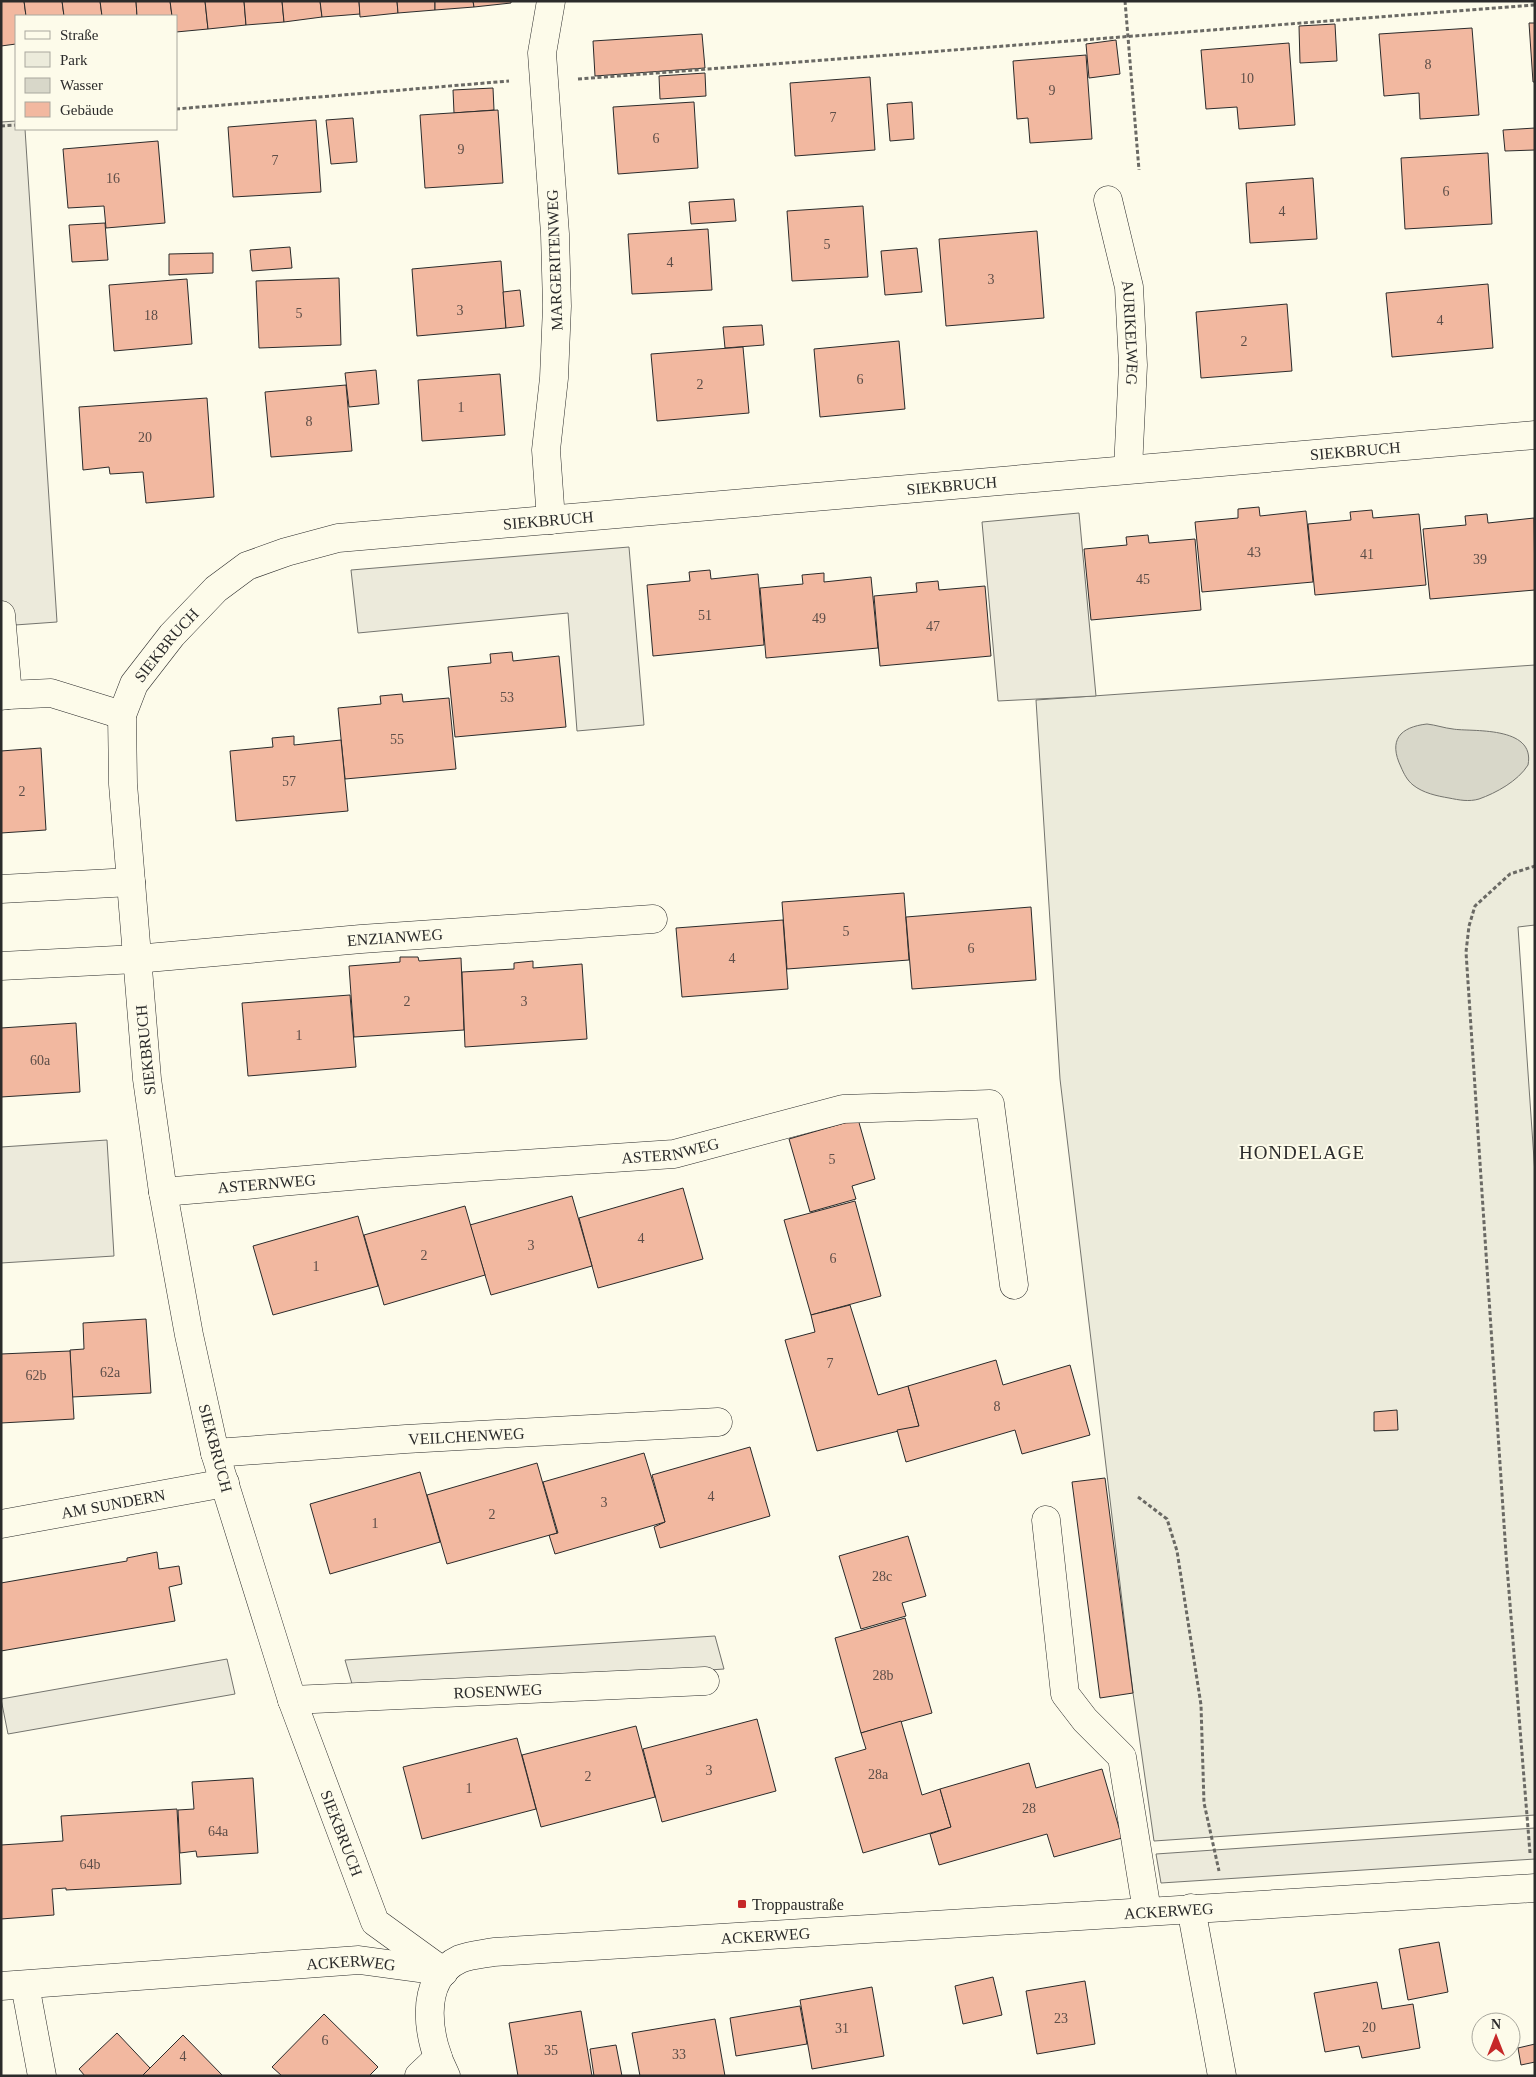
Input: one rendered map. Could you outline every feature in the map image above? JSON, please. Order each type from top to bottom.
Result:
[{"type":"street","name":"MARGERITENWEG","points":[[551,1],[542,53],[555,234],[557,306],[554,378],[546,450],[551,520]]},
{"type":"street","name":"AURIKELWEG","points":[[1108,200],[1129,287],[1134,365],[1128,469]]},
{"type":"street","name":"SIEKBRUCH","points":[[444,1972],[375,1922],[292,1700],[215,1453],[189,1335],[163,1192],[147,1079],[123,784],[122,715],[134,684],[172,635],[216,589],[247,566],[286,552],[338,538],[1535,435]]},
{"type":"street","points":[[1,615],[5,695],[51,693],[122,715]]},
{"type":"street","points":[[1,889],[131,882]]},
{"type":"street","name":"ENZIANWEG","points":[[1,966],[136,959],[361,939],[653,919]]},
{"type":"street","name":"ASTERNWEG","points":[[163,1192],[386,1173],[674,1154],[843,1109],[990,1104],[1014,1285]]},
{"type":"street","name":"VEILCHENWEG","points":[[215,1453],[406,1439],[718,1422]]},
{"type":"street","name":"AM SUNDERN","points":[[1,1524],[225,1483]]},
{"type":"street","points":[[1046,1520],[1065,1694],[1084,1720],[1122,1757],[1147,1911]]},
{"type":"street","name":"ROSENWEG","points":[[292,1700],[705,1681]]},
{"type":"street","name":"ACKERWEG","points":[[13,1985],[359,1960],[444,1972],[460,1960],[494,1952],[1534,1888]]},
{"type":"street","points":[[1191,1908],[1222,2076]]},
{"type":"street","points":[[434,2070],[429,2020],[430,2002],[434,1987],[444,1972]]},
{"type":"street","points":[[13,1985],[42,2076]]},
{"type":"path","points":[[1125,1],[1139,170]]},
{"type":"path","points":[[178,109],[544,78],[583,79],[881,57],[1128,35],[1535,4]]},
{"type":"path","points":[[1,126],[15,125]]},
{"type":"path","points":[[1534,1888],[1506,1554],[1466,952],[1469,926],[1475,906],[1510,874],[1535,866]]},
{"type":"path","points":[[1138,1497],[1167,1519],[1177,1551],[1201,1705],[1204,1803],[1226,1906]]},
{"type":"green space","points":[[1535,665],[1535,925],[1518,927],[1535,1174],[1535,1815],[1154,1841],[1133,1693],[1060,1079],[1036,700]]},
{"type":"shaded area","points":[[15,121],[15,130],[25,130],[57,622],[1,626],[1,122]]},
{"type":"shaded area","points":[[1079,513],[1096,696],[998,701],[982,522]]},
{"type":"shaded area","points":[[629,547],[644,725],[577,731],[568,613],[358,633],[351,570]]},
{"type":"shaded area","points":[[107,1140],[114,1256],[1,1263],[1,1147]]},
{"type":"shaded area","points":[[715,1636],[724,1669],[355,1694],[345,1660]]},
{"type":"shaded area","points":[[227,1659],[235,1694],[8,1734],[1,1699]]},
{"type":"shaded area","points":[[1535,1828],[1535,1859],[1161,1883],[1156,1854]]},
{"type":"water","points":[[1427,724],[1453,729],[1500,733],[1512,737],[1522,743],[1528,752],[1528,765],[1519,776],[1506,786],[1479,799],[1460,800],[1426,792],[1417,788],[1407,779],[1397,758],[1396,742],[1403,732],[1410,728]]},
{"type":"building","points":[[1,1],[24,1],[26,15],[15,15],[15,44],[1,46]]},
{"type":"building","points":[[24,1],[62,1],[64,15],[26,15]]},
{"type":"building","points":[[62,1],[100,1],[102,15],[64,15]]},
{"type":"building","points":[[100,1],[136,1],[137,15],[102,15]]},
{"type":"building","points":[[136,1],[170,1],[172,15],[137,15]]},
{"type":"building","points":[[170,1],[205,1],[208,29],[178,32],[178,15],[172,15]]},
{"type":"building","points":[[205,1],[244,1],[246,25],[208,29]]},
{"type":"building","points":[[244,1],[282,1],[284,22],[246,25]]},
{"type":"building","points":[[282,1],[320,1],[322,17],[284,22]]},
{"type":"building","points":[[320,1],[359,1],[360,14],[322,17]]},
{"type":"building","points":[[359,1],[397,1],[398,13],[360,17]]},
{"type":"building","points":[[397,1],[435,1],[435,10],[398,13]]},
{"type":"building","points":[[435,1],[473,1],[474,7],[435,10]]},
{"type":"building","points":[[473,1],[511,1],[511,3],[474,7]]},
{"type":"building","points":[[1529,23],[1535,23],[1535,82],[1533,82]]},
{"type":"building","points":[[1335,24],[1337,61],[1300,63],[1299,26]]},
{"type":"building","points":[[1472,28],[1479,115],[1420,119],[1419,93],[1384,96],[1379,34]]},
{"type":"building","points":[[702,34],[705,68],[595,76],[593,41]]},
{"type":"building","points":[[1116,40],[1120,74],[1089,78],[1086,44]]},
{"type":"building","points":[[1289,43],[1295,125],[1239,129],[1237,107],[1206,109],[1201,50]]},
{"type":"building","points":[[1086,55],[1092,139],[1030,143],[1028,118],[1017,119],[1013,61]]},
{"type":"building","points":[[705,73],[706,96],[660,99],[659,76]]},
{"type":"building","points":[[870,77],[875,150],[795,156],[790,83]]},
{"type":"building","points":[[493,88],[494,110],[454,113],[453,90]]},
{"type":"building","points":[[694,102],[698,168],[618,174],[613,107]]},
{"type":"building","points":[[912,102],[914,139],[890,141],[887,104]]},
{"type":"building","points":[[498,110],[503,183],[425,188],[420,115]]},
{"type":"building","points":[[353,118],[357,162],[331,164],[326,120]]},
{"type":"building","points":[[316,120],[321,192],[233,197],[228,127]]},
{"type":"building","points":[[1535,128],[1535,150],[1505,151],[1503,130]]},
{"type":"building","points":[[158,141],[165,223],[106,228],[104,206],[68,208],[63,149]]},
{"type":"building","points":[[1488,153],[1492,224],[1405,229],[1401,158]]},
{"type":"building","points":[[1313,178],[1317,239],[1250,243],[1246,183]]},
{"type":"building","points":[[734,199],[736,221],[691,224],[689,202]]},
{"type":"building","points":[[863,206],[868,277],[792,281],[787,211]]},
{"type":"building","points":[[105,223],[108,260],[72,262],[69,225]]},
{"type":"building","points":[[708,229],[712,290],[632,294],[628,234]]},
{"type":"building","points":[[1037,231],[1044,318],[946,326],[939,239]]},
{"type":"building","points":[[290,247],[292,268],[252,271],[250,250]]},
{"type":"building","points":[[917,248],[922,292],[885,295],[881,251]]},
{"type":"building","points":[[213,253],[213,273],[169,275],[169,254]]},
{"type":"building","points":[[501,261],[506,328],[417,336],[412,269]]},
{"type":"building","points":[[339,278],[341,345],[259,348],[256,281]]},
{"type":"building","points":[[187,279],[192,344],[114,351],[109,285]]},
{"type":"building","points":[[1488,284],[1493,348],[1392,357],[1386,293]]},
{"type":"building","points":[[520,290],[524,326],[506,328],[503,292]]},
{"type":"building","points":[[1287,304],[1292,371],[1201,378],[1196,312]]},
{"type":"building","points":[[762,325],[764,345],[725,348],[723,327]]},
{"type":"building","points":[[899,341],[905,409],[820,417],[814,349]]},
{"type":"building","points":[[743,347],[749,413],[657,421],[651,354]]},
{"type":"building","points":[[376,370],[379,404],[349,407],[345,373]]},
{"type":"building","points":[[500,374],[505,435],[422,441],[418,380]]},
{"type":"building","points":[[346,385],[352,451],[271,457],[265,392]]},
{"type":"building","points":[[207,398],[214,497],[146,503],[143,472],[110,474],[109,467],[83,470],[79,407]]},
{"type":"building","points":[[1259,507],[1260,516],[1306,511],[1313,582],[1202,592],[1195,522],[1238,518],[1238,509]]},
{"type":"building","points":[[1372,510],[1373,518],[1419,514],[1426,585],[1315,595],[1308,524],[1351,520],[1350,512]]},
{"type":"building","points":[[1487,514],[1488,523],[1534,518],[1535,590],[1430,599],[1423,529],[1466,525],[1465,516]]},
{"type":"building","points":[[1148,535],[1149,543],[1195,539],[1201,610],[1091,620],[1084,549],[1127,545],[1126,537]]},
{"type":"building","points":[[710,570],[711,579],[758,574],[764,645],[653,656],[647,585],[690,581],[689,572]]},
{"type":"building","points":[[824,573],[824,582],[871,577],[878,648],[766,658],[760,588],[803,584],[802,575]]},
{"type":"building","points":[[938,581],[939,590],[985,586],[991,656],[880,666],[874,596],[917,592],[916,583]]},
{"type":"building","points":[[512,652],[513,661],[559,656],[566,727],[455,737],[448,667],[491,663],[490,654]]},
{"type":"building","points":[[402,694],[403,702],[449,698],[456,769],[345,779],[338,708],[381,704],[380,696]]},
{"type":"building","points":[[294,736],[294,745],[341,740],[348,811],[236,821],[230,751],[273,747],[272,738]]},
{"type":"building","points":[[41,748],[46,830],[1,833],[1,751]]},
{"type":"building","points":[[904,893],[909,960],[787,969],[782,902]]},
{"type":"building","points":[[1031,907],[1036,980],[912,989],[906,917]]},
{"type":"building","points":[[783,920],[788,989],[682,997],[676,928]]},
{"type":"building","points":[[400,957],[418,957],[419,961],[461,958],[464,1030],[354,1037],[349,966],[400,962]]},
{"type":"building","points":[[533,961],[533,968],[582,964],[587,1039],[465,1047],[462,972],[514,969],[514,963]]},
{"type":"building","points":[[350,995],[356,1067],[248,1076],[242,1003]]},
{"type":"building","points":[[76,1023],[80,1092],[1,1097],[1,1028]]},
{"type":"building","points":[[858,1119],[875,1179],[852,1186],[856,1199],[810,1212],[789,1139]]},
{"type":"building","points":[[683,1188],[703,1259],[598,1288],[579,1218]]},
{"type":"building","points":[[572,1196],[592,1266],[491,1295],[470,1225]]},
{"type":"building","points":[[855,1201],[881,1296],[811,1315],[784,1220]]},
{"type":"building","points":[[465,1206],[485,1275],[384,1305],[364,1235]]},
{"type":"building","points":[[358,1216],[378,1286],[273,1315],[253,1246]]},
{"type":"building","points":[[850,1305],[878,1395],[908,1386],[919,1426],[817,1451],[785,1340],[815,1332],[811,1315]]},
{"type":"building","points":[[146,1319],[151,1393],[72,1397],[70,1350],[84,1349],[83,1323]]},
{"type":"building","points":[[70,1351],[74,1419],[1,1423],[1,1354]]},
{"type":"building","points":[[996,1360],[1003,1385],[1070,1365],[1090,1435],[1022,1454],[1015,1430],[906,1462],[897,1430],[919,1426],[908,1386]]},
{"type":"building","points":[[1397,1410],[1398,1430],[1374,1431],[1374,1412]]},
{"type":"building","points":[[750,1447],[770,1516],[660,1548],[654,1527],[665,1522],[652,1475]]},
{"type":"building","points":[[644,1453],[665,1522],[555,1554],[549,1535],[558,1533],[543,1482]]},
{"type":"building","points":[[537,1463],[557,1533],[447,1564],[427,1495]]},
{"type":"building","points":[[420,1472],[440,1542],[330,1574],[310,1504]]},
{"type":"building","points":[[1105,1478],[1133,1693],[1100,1698],[1072,1482]]},
{"type":"building","points":[[908,1536],[926,1596],[902,1603],[906,1616],[861,1629],[839,1556]]},
{"type":"building","points":[[157,1552],[159,1569],[179,1566],[182,1584],[169,1587],[175,1621],[1,1651],[1,1583],[127,1561],[127,1558]]},
{"type":"building","points":[[905,1618],[932,1713],[861,1733],[835,1638]]},
{"type":"building","points":[[757,1719],[776,1791],[662,1822],[643,1749]]},
{"type":"building","points":[[901,1721],[922,1795],[940,1789],[951,1827],[863,1853],[835,1758],[866,1749],[861,1733]]},
{"type":"building","points":[[636,1726],[655,1797],[541,1827],[522,1755]]},
{"type":"building","points":[[517,1738],[536,1809],[422,1839],[403,1767]]},
{"type":"building","points":[[1029,1763],[1036,1788],[1102,1769],[1122,1838],[1054,1857],[1047,1834],[939,1865],[930,1834],[951,1827],[940,1789]]},
{"type":"building","points":[[253,1778],[258,1853],[197,1857],[196,1851],[180,1853],[178,1810],[194,1809],[192,1782]]},
{"type":"building","points":[[177,1809],[181,1884],[66,1890],[66,1888],[52,1889],[54,1915],[1,1919],[1,1845],[63,1841],[61,1816]]},
{"type":"building","points":[[1439,1942],[1448,1992],[1408,2000],[1399,1949]]},
{"type":"building","points":[[993,1977],[1002,2015],[963,2024],[955,1986]]},
{"type":"building","points":[[1085,1981],[1095,2044],[1037,2054],[1026,1991]]},
{"type":"building","points":[[1377,1982],[1382,2009],[1413,2004],[1420,2048],[1362,2058],[1359,2046],[1325,2052],[1314,1993]]},
{"type":"building","points":[[872,1987],[884,2056],[812,2069],[800,2000]]},
{"type":"building","points":[[800,2006],[807,2044],[736,2056],[730,2018]]},
{"type":"building","points":[[581,2011],[592,2076],[518,2076],[509,2023]]},
{"type":"building","points":[[324,2014],[378,2067],[369,2076],[282,2076],[272,2067]]},
{"type":"building","points":[[715,2019],[725,2076],[640,2076],[632,2033]]},
{"type":"building","points":[[117,2033],[150,2068],[142,2076],[85,2076],[79,2069]]},
{"type":"building","points":[[183,2035],[223,2076],[142,2076]]},
{"type":"building","points":[[1535,2044],[1535,2062],[1521,2065],[1521,2047]]},
{"type":"building","points":[[616,2045],[622,2076],[594,2076],[590,2049]]},
{"type":"place","name":"Troppaustraße","points":[[742,1904]]},
{"type":"district","name":"HONDELAGE","points":[[1302,1152]]}]
